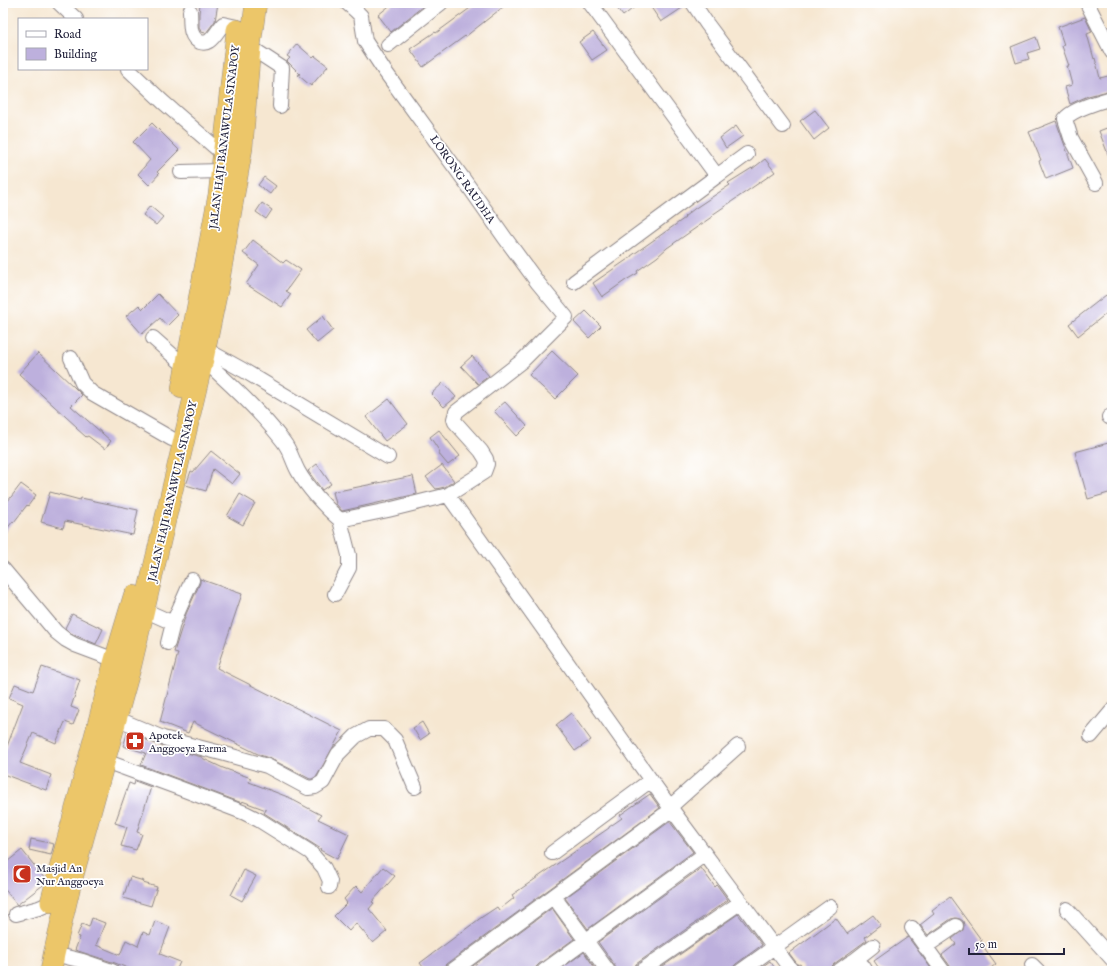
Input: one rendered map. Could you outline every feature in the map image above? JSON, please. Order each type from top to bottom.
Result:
[{"type":"highway","name":"JALAN HAJI BANAWULA SINAPOY","points":[[52,963],[70,886],[74,845],[116,660],[137,583],[172,439],[198,359],[241,3]]},
{"type":"highway","name":"JALAN HAJI BANAWULA SINAPOY","points":[[37,971],[51,903],[105,761],[144,610],[198,359],[219,278],[242,148],[250,47],[256,3]]},
{"type":"street","points":[[59,3],[75,18]]},
{"type":"street","name":"LORONG RAUDHA","points":[[347,3],[361,16],[365,41],[384,70],[467,184],[504,238],[566,317],[522,360],[454,415],[457,425],[480,450],[486,459],[487,464],[484,472],[448,495]]},
{"type":"street","points":[[388,45],[441,3]]},
{"type":"street","points":[[590,3],[717,176]]},
{"type":"street","points":[[693,3],[783,126]]},
{"type":"street","points":[[1087,3],[1112,52]]},
{"type":"street","points":[[190,11],[191,32],[194,38],[205,43],[209,41],[223,24],[238,27]]},
{"type":"street","points":[[250,47],[282,68],[280,106]]},
{"type":"street","points":[[129,70],[163,102],[222,163]]},
{"type":"street","points":[[1096,183],[1071,138],[1065,119],[1070,114],[1112,98]]},
{"type":"street","points":[[574,282],[747,154]]},
{"type":"street","points":[[181,172],[222,163]]},
{"type":"street","points":[[153,338],[198,359],[250,374],[388,457]]},
{"type":"street","points":[[71,358],[82,383],[92,393],[172,439]]},
{"type":"street","points":[[198,359],[262,415],[290,450],[302,478],[340,520],[349,555],[349,568],[335,594]]},
{"type":"street","points":[[340,520],[448,495],[650,780],[792,971]]},
{"type":"street","points":[[3,569],[56,632],[75,645],[116,660]]},
{"type":"street","points":[[168,643],[173,622],[192,580]]},
{"type":"street","points":[[144,610],[173,622]]},
{"type":"street","points":[[1091,736],[1112,712]]},
{"type":"street","points":[[116,718],[164,738],[267,766],[308,788],[315,787],[323,782],[338,754],[356,736],[369,729],[384,729],[395,740],[415,787]]},
{"type":"street","points":[[452,971],[667,814],[738,746]]},
{"type":"street","points":[[105,761],[245,813],[259,820],[310,852],[324,868],[330,881],[329,887]]},
{"type":"street","points":[[552,853],[650,780]]},
{"type":"street","points":[[544,971],[705,854]]},
{"type":"street","points":[[554,897],[608,971]]},
{"type":"street","points":[[641,971],[740,902]]},
{"type":"street","points":[[16,914],[51,903]]},
{"type":"street","points":[[741,971],[830,907]]},
{"type":"street","points":[[1067,909],[1112,959]]},
{"type":"street","points":[[926,947],[956,926]]},
{"type":"street","points":[[912,928],[943,971]]},
{"type":"street","points":[[839,971],[873,946]]},
{"type":"street","points":[[855,960],[863,966],[866,971]]},
{"type":"street","points":[[52,963],[83,961],[112,971]]},
{"type":"building","points":[[200,3],[218,3],[215,21],[206,33],[201,32],[199,27]]},
{"type":"building","points":[[393,3],[427,3],[391,32],[378,15]]},
{"type":"building","points":[[477,3],[508,3],[465,37],[423,67],[410,49],[435,32],[436,33]]},
{"type":"building","points":[[613,3],[640,3],[623,16]]},
{"type":"building","points":[[648,3],[685,3],[685,6],[661,22]]},
{"type":"building","points":[[1085,17],[1092,32],[1087,34],[1100,78],[1112,75],[1112,90],[1088,96],[1070,104],[1065,87],[1072,85],[1067,66],[1069,66],[1062,46],[1064,45],[1058,27]]},
{"type":"building","points":[[593,32],[607,50],[592,60],[579,42]]},
{"type":"building","points":[[1036,37],[1040,49],[1027,53],[1029,59],[1016,63],[1011,47]]},
{"type":"building","points":[[297,44],[313,58],[315,56],[328,66],[311,86],[298,75],[300,74],[287,61],[290,58],[287,56]]},
{"type":"building","points":[[815,110],[829,128],[814,140],[800,121]]},
{"type":"building","points":[[1056,121],[1073,168],[1046,179],[1039,161],[1041,160],[1029,132]]},
{"type":"building","points":[[152,123],[179,150],[157,172],[159,174],[149,185],[138,174],[150,160],[133,142]]},
{"type":"building","points":[[736,126],[743,136],[726,148],[720,138]]},
{"type":"building","points":[[1112,126],[1112,161],[1111,162],[1099,131]]},
{"type":"building","points":[[765,159],[775,172],[712,215],[713,216],[637,271],[638,273],[602,297],[593,283],[685,218],[684,217],[694,209],[730,185],[728,183],[752,169]]},
{"type":"building","points":[[264,177],[276,186],[270,194],[258,185]]},
{"type":"building","points":[[262,203],[272,210],[266,219],[256,212]]},
{"type":"building","points":[[150,206],[163,217],[156,225],[143,215]]},
{"type":"building","points":[[253,240],[283,263],[286,260],[301,270],[286,291],[291,294],[282,307],[246,284],[259,265],[243,253]]},
{"type":"building","points":[[158,294],[178,315],[167,326],[160,318],[142,334],[126,316],[139,305],[143,309]]},
{"type":"building","points":[[1106,295],[1112,302],[1112,309],[1078,336],[1069,324]]},
{"type":"building","points":[[586,311],[601,326],[589,338],[574,322]]},
{"type":"building","points":[[323,316],[333,330],[317,343],[306,330]]},
{"type":"building","points":[[552,351],[578,376],[555,399],[529,375]]},
{"type":"building","points":[[38,353],[82,395],[71,406],[111,441],[105,449],[88,436],[86,437],[19,374]]},
{"type":"building","points":[[472,356],[489,376],[478,384],[461,366]]},
{"type":"building","points":[[443,383],[456,397],[444,407],[431,394]]},
{"type":"building","points":[[389,399],[408,424],[385,441],[366,417]]},
{"type":"building","points":[[505,402],[527,426],[517,436],[494,411]]},
{"type":"building","points":[[439,430],[460,456],[448,465],[438,453],[440,452],[430,437]]},
{"type":"building","points":[[1112,442],[1112,492],[1088,499],[1075,452]]},
{"type":"building","points":[[211,451],[240,474],[232,484],[213,469],[206,491],[186,485],[191,471],[193,472]]},
{"type":"building","points":[[317,464],[331,484],[322,490],[308,471]]},
{"type":"building","points":[[442,465],[454,481],[445,487],[436,489],[426,477]]},
{"type":"building","points":[[413,476],[417,494],[342,511],[336,504],[333,492]]},
{"type":"building","points":[[21,484],[36,495],[3,534],[3,497],[8,501]]},
{"type":"building","points":[[50,492],[80,500],[81,498],[138,510],[133,535],[65,521],[63,528],[41,522]]},
{"type":"building","points":[[240,494],[255,503],[243,525],[227,516]]},
{"type":"building","points":[[200,579],[242,594],[217,668],[342,731],[317,776],[312,779],[193,722],[188,733],[160,722],[178,653],[174,652],[186,614],[200,583]]},
{"type":"building","points":[[72,614],[103,629],[96,644],[70,633],[65,628]]},
{"type":"building","points":[[42,667],[80,680],[71,707],[79,710],[73,725],[65,722],[56,743],[33,733],[20,763],[51,775],[46,790],[3,774],[3,748],[6,749],[23,704],[9,698],[15,684],[33,691]]},
{"type":"building","points":[[571,713],[591,740],[575,751],[556,725]]},
{"type":"building","points":[[422,722],[429,734],[420,740],[413,728]]},
{"type":"building","points":[[128,732],[161,746],[202,757],[223,768],[251,778],[249,782],[293,799],[321,815],[318,819],[349,834],[337,859],[320,850],[321,849],[264,813],[266,810],[242,801],[242,803],[141,765],[146,753],[123,746]]},
{"type":"building","points":[[135,781],[151,787],[137,832],[142,834],[136,850],[121,846],[127,827],[115,823],[129,783],[134,785]]},
{"type":"building","points":[[650,794],[660,808],[447,964],[444,967],[444,971],[426,971],[420,963],[482,917],[497,907],[499,910],[514,898],[512,895],[609,828],[622,818],[620,815]]},
{"type":"building","points":[[669,822],[693,852],[588,929],[565,898]]},
{"type":"building","points":[[31,839],[54,844],[51,855],[29,850]]},
{"type":"building","name":"Masjid An Nur Anggoeya","points":[[22,850],[45,879],[43,885],[17,905],[3,887],[3,865]]},
{"type":"building","points":[[383,867],[395,876],[372,902],[374,903],[369,909],[387,931],[373,943],[356,923],[349,931],[334,916],[347,903],[344,899],[356,886],[362,892]]},
{"type":"building","points":[[701,868],[715,887],[717,885],[728,900],[636,964],[633,971],[616,971],[615,966],[598,942]]},
{"type":"building","points":[[244,870],[256,876],[242,901],[231,895]]},
{"type":"building","points":[[130,877],[157,887],[151,906],[123,898]]},
{"type":"building","points":[[950,897],[982,941],[980,942],[996,964],[987,971],[951,971],[950,966],[942,955],[956,944],[952,939],[963,930],[963,921],[956,918],[951,919],[928,935],[920,925],[934,914],[932,911]]},
{"type":"building","points":[[552,908],[574,939],[539,964],[536,967],[536,971],[466,971]]},
{"type":"building","points":[[738,914],[762,945],[736,964],[733,967],[733,971],[656,971]]},
{"type":"building","points":[[873,915],[881,925],[865,937],[867,940],[834,964],[831,967],[831,971],[804,971],[800,964],[798,965],[789,953],[836,918],[847,934]]},
{"type":"building","points":[[92,918],[105,923],[96,945],[120,955],[126,940],[138,946],[143,932],[150,935],[155,921],[170,927],[160,954],[180,962],[176,971],[135,971],[75,950],[80,937],[77,936],[82,924],[89,927]]},
{"type":"building","points":[[908,937],[933,971],[881,971],[874,961]]},
{"type":"building","points":[[584,952],[597,971],[558,971]]},
{"type":"building","points":[[770,961],[777,971],[756,971]]},
{"type":"place","name":"Apotek Anggoeya Farma","points":[[135,741]]},
{"type":"place","name":"Masjid An Nur Anggoeya","points":[[22,874]]}]
